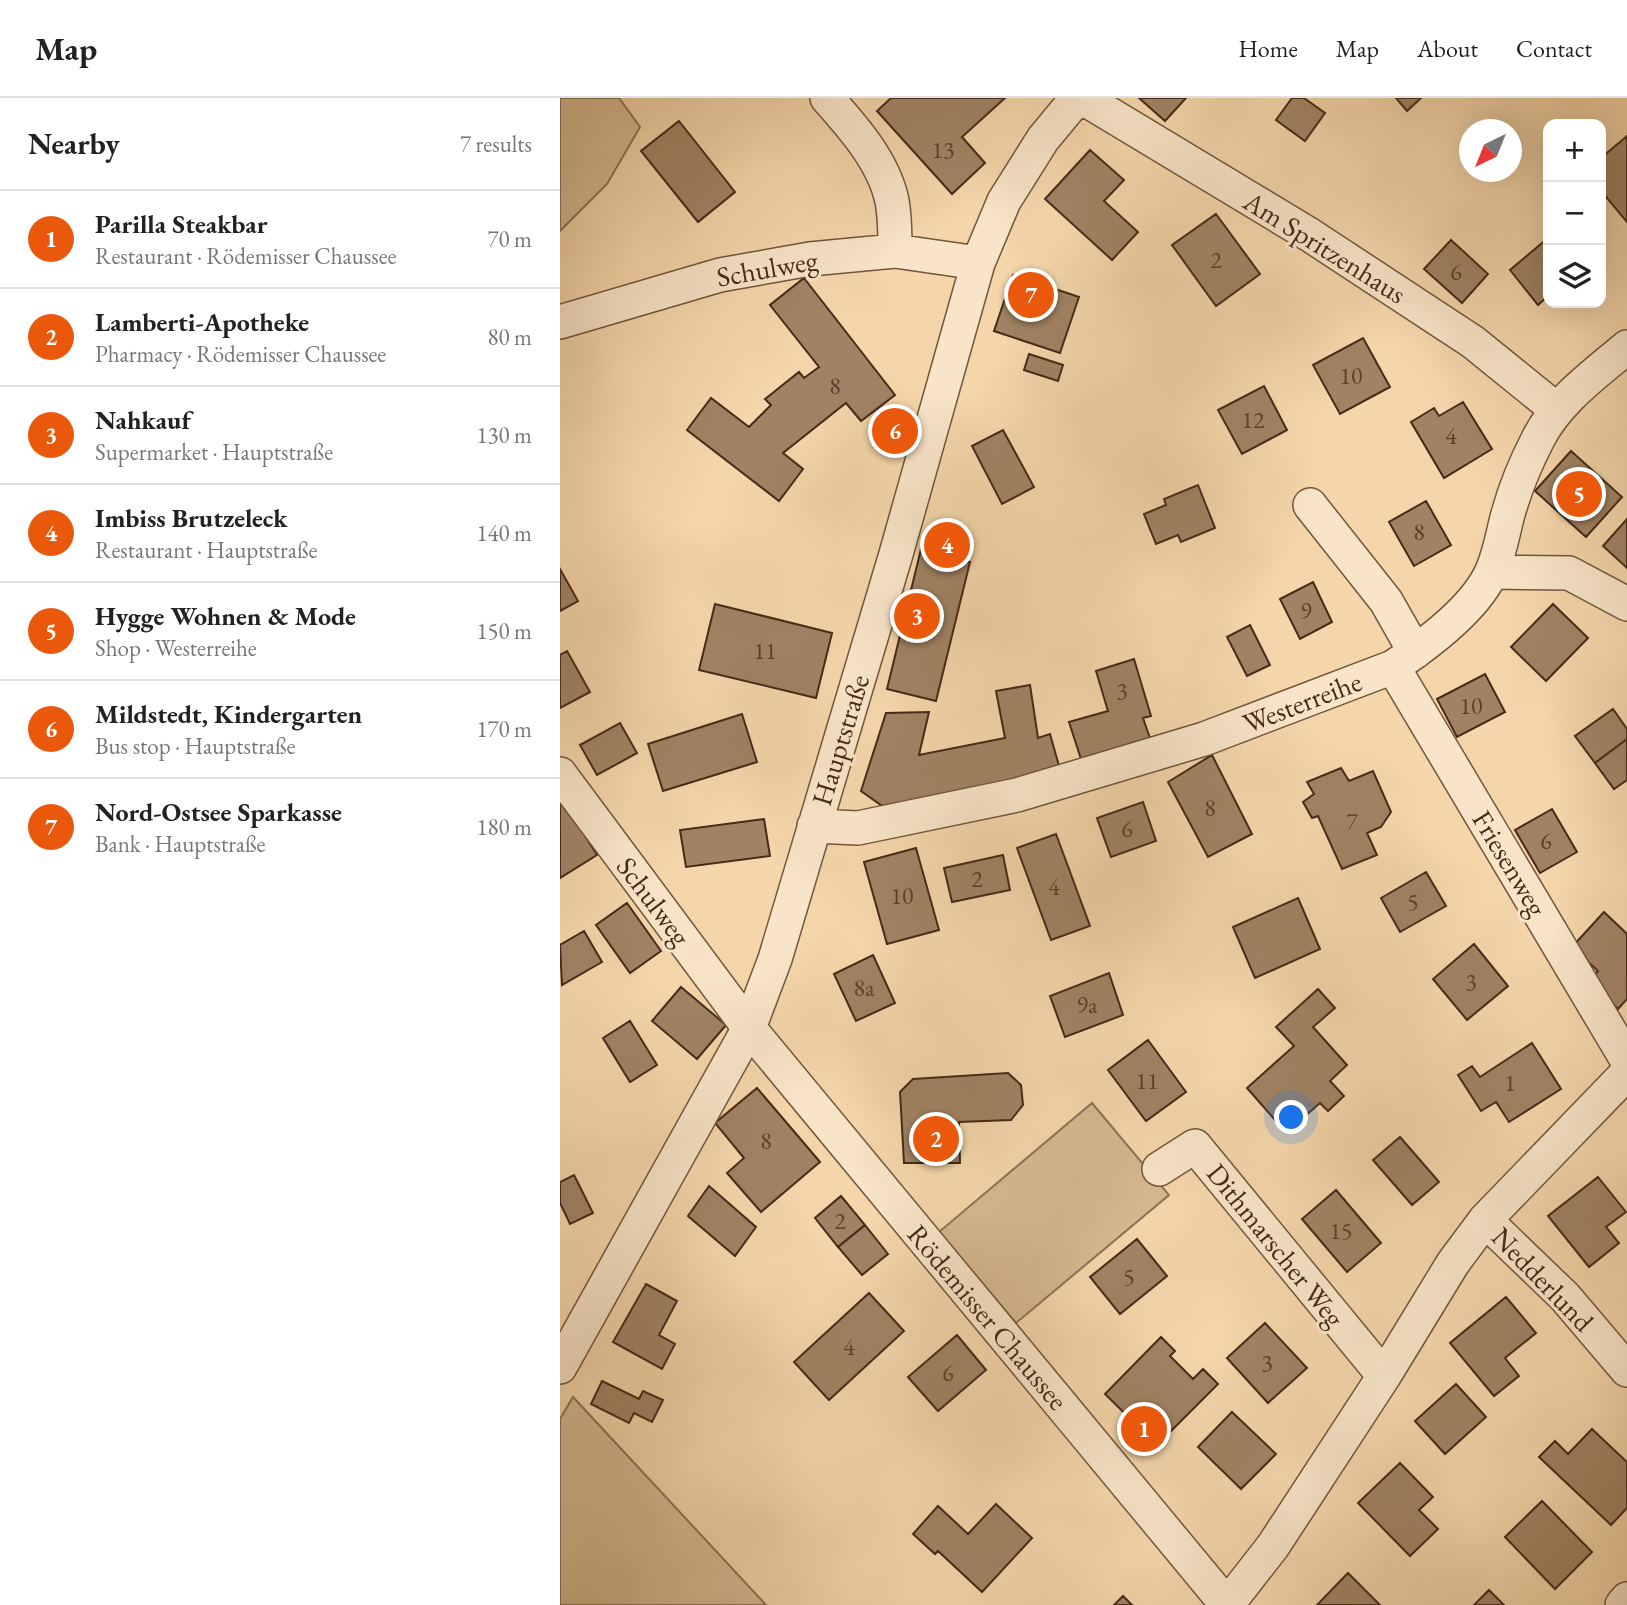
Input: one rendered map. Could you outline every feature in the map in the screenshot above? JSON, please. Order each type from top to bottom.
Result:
[{"type":"street","points":[[827,98],[855,130],[879,167],[892,198],[895,251]]},
{"type":"street","name":"Hauptstraße","points":[[563,1356],[749,1028],[775,959],[896,554],[978,263],[1004,201],[1043,139],[1077,98]]},
{"type":"street","name":"Am Spritzenhaus","points":[[1083,98],[1310,234],[1473,342],[1557,410]]},
{"type":"street","name":"Schulweg","points":[[560,322],[720,275],[810,259],[895,251],[978,263]]},
{"type":"street","name":"Westerreihe","points":[[814,826],[858,828],[1017,795],[1204,739],[1404,659],[1463,613],[1492,572],[1509,510],[1538,438],[1557,410],[1627,347]]},
{"type":"street","name":"Friesenweg","points":[[1310,505],[1386,601],[1404,659],[1627,1059]]},
{"type":"street","points":[[1492,572],[1569,573],[1627,604]]},
{"type":"street","name":"Schulweg","points":[[560,774],[749,1028]]},
{"type":"street","name":"Rödemisser Chaussee","points":[[749,1028],[1227,1605]]},
{"type":"street","points":[[1227,1605],[1273,1546],[1384,1376],[1453,1263],[1485,1220],[1627,1073]]},
{"type":"street","name":"Dithmarscher Weg","points":[[1159,1169],[1195,1146],[1384,1376]]},
{"type":"street","name":"Nedderlund","points":[[1485,1220],[1565,1297],[1627,1370]]},
{"type":"street","points":[[1622,1605],[1627,1600]]},
{"type":"shaded area","points":[[560,98],[619,98],[640,127],[607,184],[560,231]]},
{"type":"shaded area","points":[[1092,1103],[1169,1195],[1016,1323],[939,1232]]},
{"type":"shaded area","points":[[573,1397],[766,1605],[560,1605],[560,1419]]},
{"type":"building","points":[[891,98],[1005,98],[962,137],[985,163],[952,194],[877,111]]},
{"type":"building","points":[[1139,98],[1186,98],[1165,121]]},
{"type":"building","points":[[1292,98],[1304,98],[1325,113],[1305,141],[1276,120]]},
{"type":"building","points":[[1396,98],[1421,98],[1407,111]]},
{"type":"building","points":[[679,121],[735,192],[698,222],[641,151]]},
{"type":"building","points":[[1627,136],[1627,222],[1606,197],[1606,154]]},
{"type":"building","points":[[1090,150],[1124,180],[1104,201],[1138,232],[1112,260],[1045,199]]},
{"type":"building","points":[[1216,214],[1260,274],[1216,306],[1172,245]]},
{"type":"building","points":[[1451,240],[1488,274],[1462,303],[1424,269]]},
{"type":"building","points":[[1543,242],[1543,300],[1538,305],[1510,270]]},
{"type":"building","points":[[1013,275],[1079,297],[1060,353],[994,331]]},
{"type":"building","points":[[804,278],[895,395],[861,421],[846,403],[783,453],[803,469],[779,501],[687,430],[711,398],[749,427],[771,405],[765,399],[799,372],[804,378],[819,367],[770,305]]},
{"type":"building","points":[[1363,338],[1390,387],[1340,414],[1313,365]]},
{"type":"building","points":[[1029,354],[1063,365],[1058,381],[1024,370]]},
{"type":"building","points":[[1264,386],[1287,430],[1242,454],[1218,410]]},
{"type":"building","points":[[1463,402],[1492,449],[1444,478],[1411,422],[1434,408],[1439,416]]},
{"type":"building","points":[[1003,430],[1034,487],[1002,504],[972,446]]},
{"type":"building","points":[[1571,451],[1622,497],[1586,537],[1535,491]]},
{"type":"building","points":[[1198,485],[1215,528],[1181,542],[1178,535],[1156,544],[1144,514],[1166,505],[1164,499]]},
{"type":"building","points":[[1426,501],[1451,545],[1414,566],[1389,522]]},
{"type":"building","points":[[1627,519],[1627,568],[1603,546]]},
{"type":"building","points":[[921,549],[970,562],[936,701],[887,689]]},
{"type":"building","points":[[560,569],[578,601],[560,611]]},
{"type":"building","points":[[1313,582],[1332,622],[1300,639],[1280,599]]},
{"type":"building","points":[[715,604],[832,633],[816,698],[699,670]]},
{"type":"building","points":[[1553,604],[1588,638],[1546,681],[1511,647]]},
{"type":"building","points":[[1250,625],[1270,665],[1247,676],[1227,637]]},
{"type":"building","points":[[567,651],[590,692],[560,708],[560,655]]},
{"type":"building","points":[[1134,659],[1151,716],[1143,718],[1150,738],[1081,759],[1069,722],[1108,711],[1096,671]]},
{"type":"building","points":[[1485,674],[1505,712],[1457,737],[1437,699]]},
{"type":"building","points":[[1030,685],[1038,738],[1050,734],[1061,773],[895,815],[861,791],[886,713],[929,712],[919,755],[1005,738],[996,691]]},
{"type":"building","points":[[1613,709],[1627,729],[1627,739],[1595,763],[1575,736]]},
{"type":"building","points":[[742,714],[757,762],[663,791],[648,744]]},
{"type":"building","points":[[620,723],[637,753],[597,775],[580,745]]},
{"type":"building","points":[[1627,739],[1627,780],[1614,789],[1595,763]]},
{"type":"building","points":[[1212,755],[1252,834],[1208,857],[1168,782]]},
{"type":"building","points":[[1341,768],[1349,781],[1373,771],[1391,812],[1381,827],[1367,833],[1377,855],[1342,869],[1318,816],[1312,818],[1303,802],[1314,794],[1307,782]]},
{"type":"building","points":[[564,802],[597,855],[560,878],[560,804]]},
{"type":"building","points":[[1143,802],[1156,841],[1111,857],[1097,818]]},
{"type":"building","points":[[1552,809],[1577,852],[1540,873],[1515,830]]},
{"type":"building","points":[[764,819],[770,856],[686,867],[680,830]]},
{"type":"building","points":[[1056,834],[1090,926],[1051,940],[1017,848]]},
{"type":"building","points":[[916,848],[939,930],[887,944],[864,862]]},
{"type":"building","points":[[1003,855],[1010,890],[952,902],[944,868]]},
{"type":"building","points":[[1426,872],[1446,906],[1400,932],[1381,898]]},
{"type":"building","points":[[1298,898],[1320,949],[1255,978],[1233,927]]},
{"type":"building","points":[[627,903],[661,951],[630,973],[596,925]]},
{"type":"building","points":[[1604,912],[1627,934],[1627,999],[1618,1009],[1589,981],[1598,971],[1572,947]]},
{"type":"building","points":[[584,931],[602,962],[562,985],[560,945]]},
{"type":"building","points":[[1474,944],[1508,986],[1467,1020],[1433,979]]},
{"type":"building","points":[[873,955],[895,1003],[856,1021],[834,974]]},
{"type":"building","points":[[1109,973],[1123,1015],[1065,1037],[1050,996]]},
{"type":"building","points":[[681,987],[726,1025],[697,1059],[652,1021]]},
{"type":"building","points":[[1318,989],[1335,1008],[1313,1027],[1347,1065],[1330,1081],[1344,1096],[1328,1111],[1320,1103],[1304,1117],[1293,1104],[1275,1120],[1247,1088],[1294,1046],[1276,1027]]},
{"type":"building","points":[[630,1021],[657,1065],[630,1082],[603,1038]]},
{"type":"building","points":[[1148,1040],[1186,1092],[1146,1121],[1108,1070]]},
{"type":"building","points":[[1532,1043],[1561,1089],[1509,1122],[1496,1102],[1481,1111],[1458,1075],[1472,1066],[1480,1077]]},
{"type":"building","points":[[1008,1073],[1021,1085],[1023,1105],[1011,1120],[959,1122],[960,1163],[904,1163],[900,1092],[913,1079]]},
{"type":"building","points":[[757,1088],[820,1162],[761,1212],[727,1173],[744,1158],[715,1123]]},
{"type":"building","points":[[1400,1137],[1439,1182],[1412,1205],[1373,1160]]},
{"type":"building","points":[[574,1175],[593,1213],[570,1224],[560,1203],[560,1182]]},
{"type":"building","points":[[1598,1177],[1626,1212],[1606,1227],[1619,1243],[1589,1267],[1548,1216]]},
{"type":"building","points":[[709,1186],[756,1227],[735,1256],[688,1216]]},
{"type":"building","points":[[1336,1190],[1381,1243],[1347,1272],[1302,1219]]},
{"type":"building","points":[[841,1196],[865,1225],[838,1247],[815,1218]]},
{"type":"building","points":[[865,1225],[888,1254],[862,1275],[838,1247]]},
{"type":"building","points":[[1137,1239],[1167,1276],[1120,1314],[1090,1277]]},
{"type":"building","points":[[646,1284],[677,1301],[659,1335],[675,1344],[662,1369],[613,1342]]},
{"type":"building","points":[[869,1293],[904,1331],[829,1400],[794,1362]]},
{"type":"building","points":[[1506,1297],[1536,1333],[1505,1358],[1519,1376],[1494,1396],[1450,1343]]},
{"type":"building","points":[[1265,1323],[1307,1368],[1268,1403],[1227,1358]]},
{"type":"building","points":[[957,1335],[986,1370],[938,1411],[908,1377]]},
{"type":"building","points":[[1161,1337],[1175,1351],[1170,1356],[1193,1379],[1203,1369],[1218,1384],[1157,1445],[1105,1394]]},
{"type":"building","points":[[602,1381],[639,1399],[643,1391],[663,1400],[652,1422],[634,1413],[629,1423],[591,1404]]},
{"type":"building","points":[[1456,1384],[1486,1417],[1445,1454],[1415,1421]]},
{"type":"building","points":[[1232,1412],[1276,1454],[1241,1489],[1198,1447]]},
{"type":"building","points":[[1592,1429],[1627,1462],[1627,1508],[1611,1525],[1539,1457],[1555,1441],[1568,1454]]},
{"type":"building","points":[[1400,1463],[1433,1497],[1419,1510],[1438,1529],[1410,1556],[1358,1503]]},
{"type":"building","points":[[1542,1501],[1592,1552],[1555,1589],[1505,1537]]},
{"type":"building","points":[[996,1504],[1032,1538],[982,1592],[938,1551],[935,1554],[913,1534],[938,1506],[968,1534]]},
{"type":"building","points":[[1348,1573],[1380,1605],[1317,1605]]},
{"type":"building","points":[[1489,1590],[1504,1605],[1474,1605]]},
{"type":"building","points":[[1123,1596],[1132,1605],[1114,1605]]},
{"type":"place","name":"Nord-Ostsee Sparkasse","points":[[1031,295]]},
{"type":"place","name":"Mildstedt, Kindergarten","points":[[895,431]]},
{"type":"place","name":"Hygge Wohnen & Mode","points":[[1579,494]]},
{"type":"place","name":"Imbiss Brutzeleck","points":[[947,545]]},
{"type":"place","name":"Nahkauf","points":[[917,616]]},
{"type":"place","name":"Lamberti-Apotheke","points":[[936,1139]]},
{"type":"place","name":"Parilla Steakbar","points":[[1144,1429]]}]
